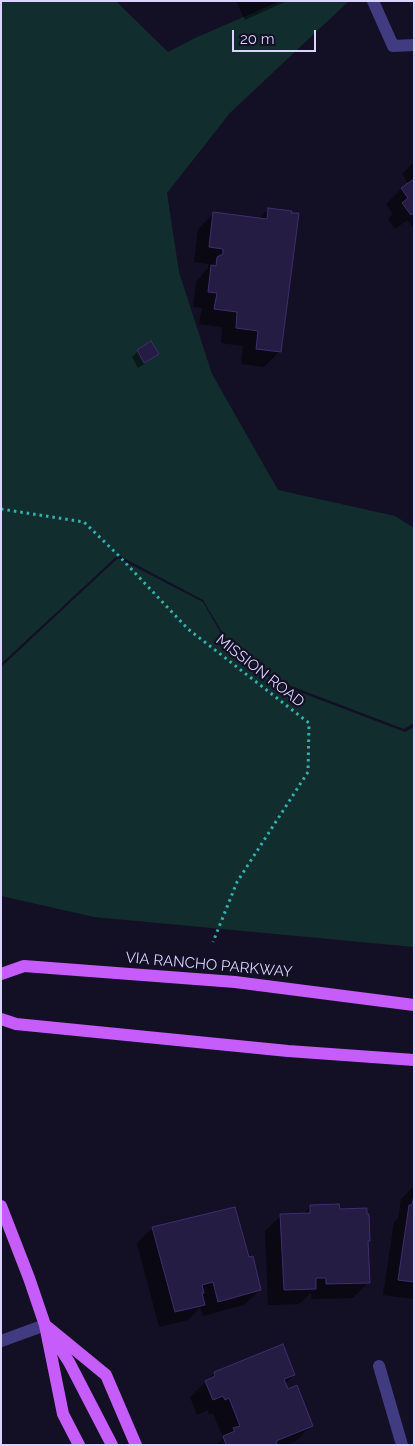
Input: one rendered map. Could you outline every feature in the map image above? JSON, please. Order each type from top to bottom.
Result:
[{"type":"main road","name":"VIA RANCHO PARKWAY","points":[[1,974],[24,966],[226,981],[414,1005]]},
{"type":"main road","points":[[1,1019],[16,1024],[288,1051],[414,1060]]},
{"type":"main road","points":[[1,1206],[29,1278],[44,1325],[64,1414],[79,1445]]},
{"type":"main road","points":[[44,1325],[70,1362],[112,1445]]},
{"type":"main road","points":[[44,1325],[106,1375],[136,1445]]},
{"type":"street","points":[[373,1],[393,46],[414,45]]},
{"type":"street","points":[[1,1342],[44,1325]]},
{"type":"street","points":[[379,1366],[402,1445]]},
{"type":"path","name":"MISSION ROAD","points":[[1,509],[84,522],[188,629],[309,723],[308,772],[237,882],[213,942]]},
{"type":"green space","points":[[1,1],[116,1],[168,52],[195,38],[280,1],[349,1],[230,113],[167,193],[179,272],[212,374],[278,490],[395,516],[414,528],[414,723],[404,729],[291,686],[235,654],[203,600],[118,555],[1,664]]},
{"type":"green space","points":[[118,558],[203,602],[234,656],[289,688],[405,732],[414,727],[414,947],[94,917],[1,896],[1,667]]},
{"type":"building","points":[[414,179],[414,213],[411,215],[402,203],[408,198],[401,188]]},
{"type":"building","points":[[268,208],[299,213],[281,352],[256,349],[258,331],[236,328],[237,312],[214,309],[217,293],[208,292],[211,265],[216,266],[217,257],[223,254],[223,249],[209,247],[213,212],[267,219]]},
{"type":"building","points":[[151,341],[159,354],[144,363],[137,350]]},
{"type":"building","points":[[414,1195],[414,1282],[398,1280],[409,1205],[412,1205]]},
{"type":"building","points":[[339,1204],[340,1209],[367,1208],[367,1214],[369,1214],[370,1283],[326,1284],[326,1278],[316,1278],[316,1289],[284,1290],[280,1214],[310,1213],[310,1205]]},
{"type":"building","points":[[235,1207],[249,1257],[253,1256],[261,1290],[218,1302],[213,1282],[202,1285],[205,1305],[175,1312],[152,1227]]},
{"type":"building","points":[[283,1344],[295,1375],[284,1379],[288,1389],[297,1385],[313,1426],[276,1441],[277,1443],[273,1445],[226,1445],[223,1436],[235,1431],[233,1428],[240,1426],[229,1398],[225,1400],[223,1396],[213,1400],[205,1381],[215,1376],[214,1372]]}]
